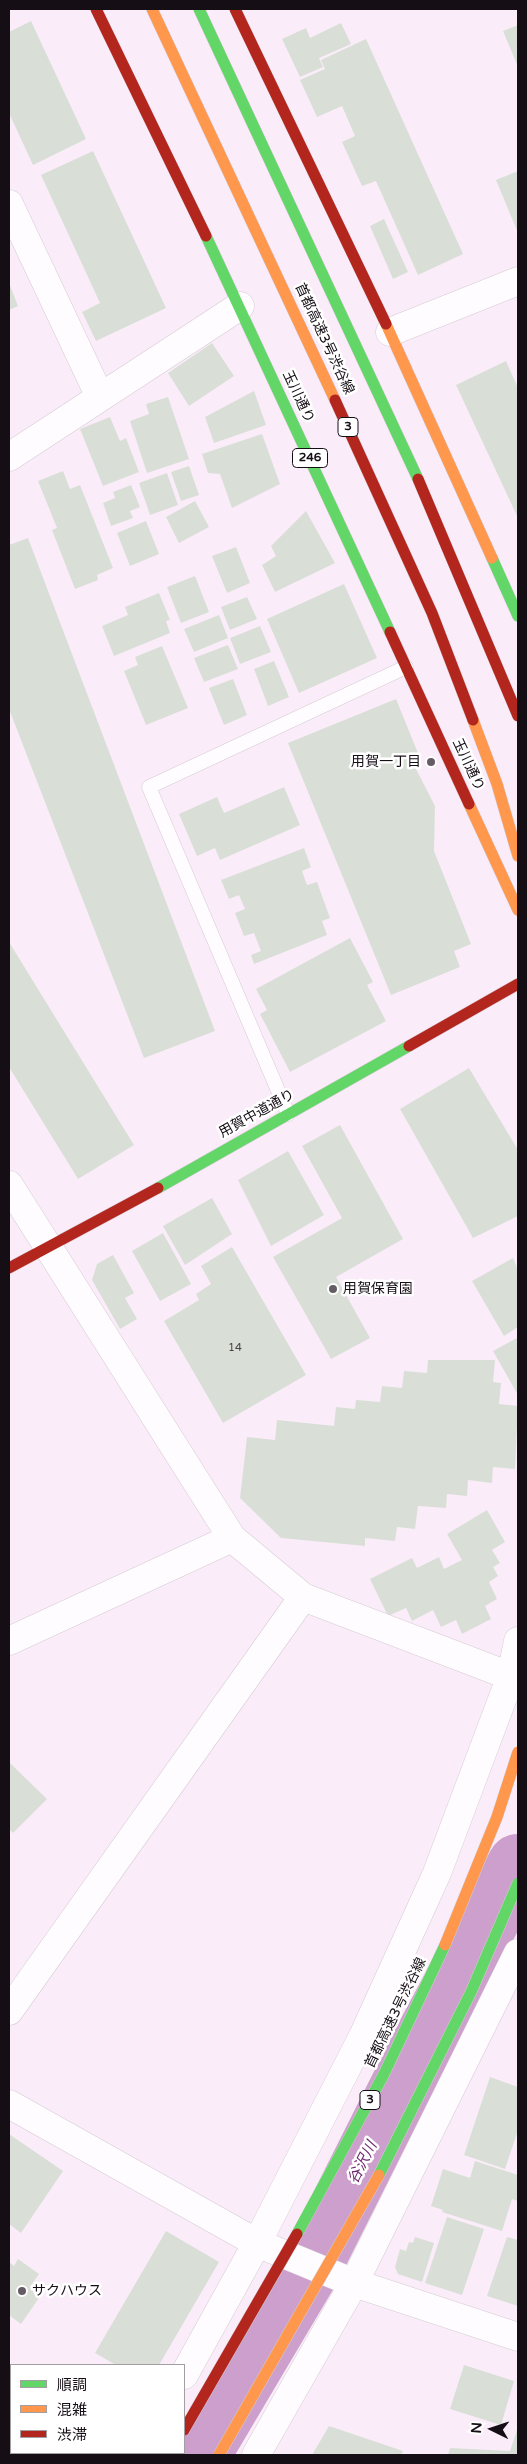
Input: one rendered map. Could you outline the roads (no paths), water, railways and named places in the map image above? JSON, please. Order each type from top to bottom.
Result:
[{"type":"main road","name":"玉川通り","points":[[96,9],[240,306],[518,910]]},
{"type":"main road","name":"首都高速3号渋谷線","points":[[152,9],[432,613],[497,784],[518,856]]},
{"type":"main road","name":"首都高速3号渋谷線","points":[[199,9],[426,496],[476,610],[518,716]]},
{"type":"main road","points":[[235,9],[390,332],[518,616]]},
{"type":"main road","name":"用賀中道通り","points":[[9,1268],[518,985]]},
{"type":"main road","name":"首都高速3号渋谷線","points":[[185,2428],[331,2175],[384,2074],[435,1967],[467,1894],[497,1817],[518,1752]]},
{"type":"main road","points":[[220,2455],[367,2200],[467,2000],[518,1884]]},
{"type":"street","points":[[9,204],[100,398]]},
{"type":"street","points":[[390,332],[518,281]]},
{"type":"street","points":[[9,457],[240,306]]},
{"type":"street","points":[[9,1185],[47,1248],[232,1538],[303,1597],[515,1677]]},
{"type":"street","points":[[9,1641],[232,1538]]},
{"type":"street","points":[[9,2011],[303,1597]]},
{"type":"street","points":[[185,2373],[257,2243],[363,2036],[437,1873],[515,1677],[518,1640]]},
{"type":"street","points":[[256,2455],[354,2283],[518,1953]]},
{"type":"street","points":[[9,2104],[257,2243],[354,2283],[518,2336]]},
{"type":"lane","points":[[288,1114],[149,787],[406,667]]},
{"type":"waterway","name":"谷沢川","points":[[199,2455],[311,2266],[424,2041],[518,1865]]},
{"type":"place","name":"用賀一丁目","points":[[431,762]]},
{"type":"place","name":"用賀保育園","points":[[333,1289]]},
{"type":"place","name":"サクハウス","points":[[22,2291]]}]
